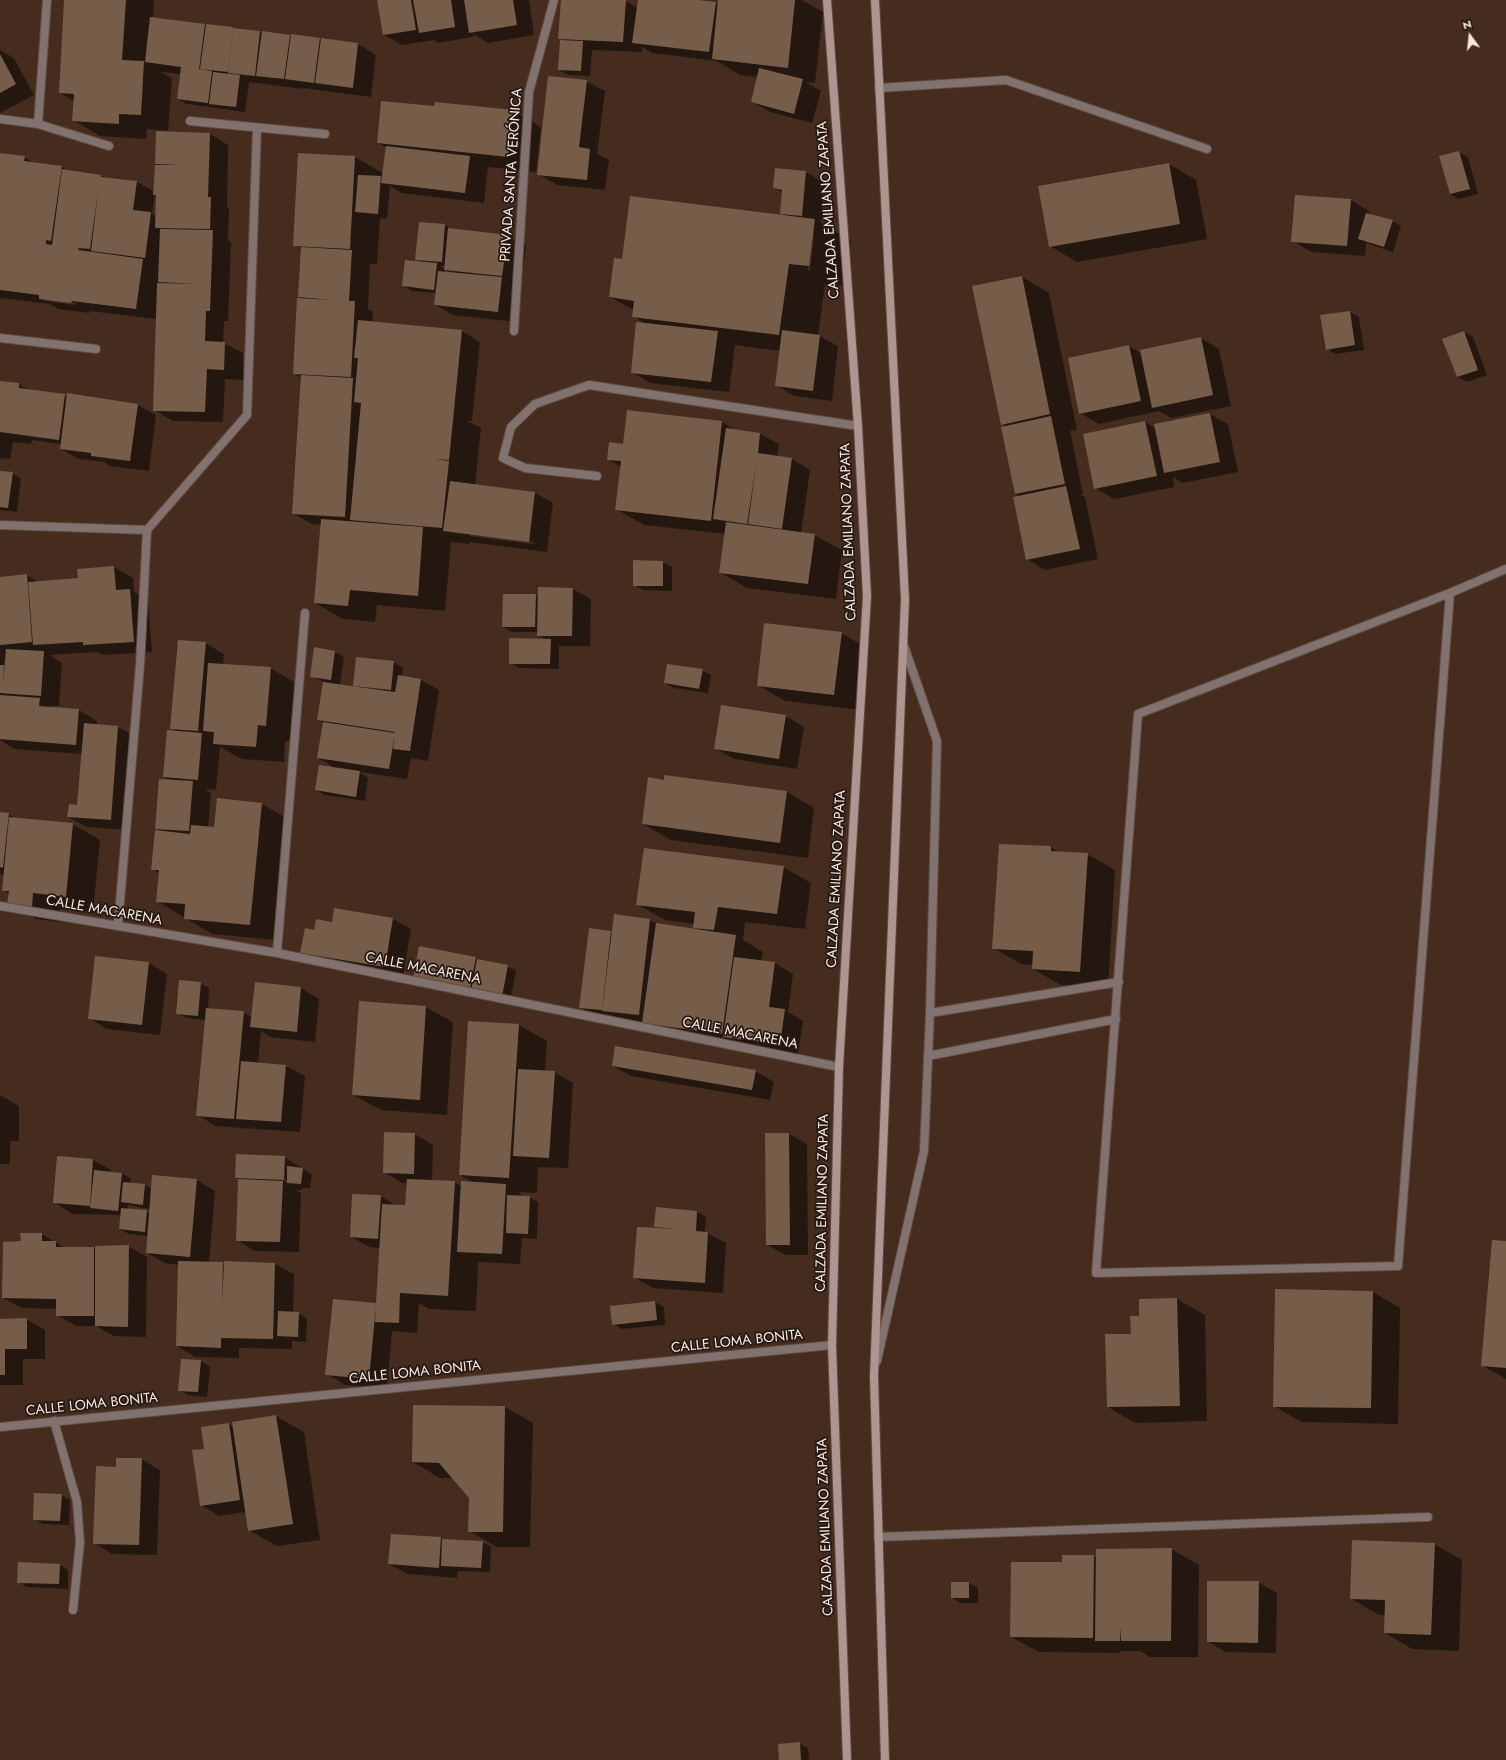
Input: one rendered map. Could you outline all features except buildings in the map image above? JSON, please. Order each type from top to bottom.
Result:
[{"type":"main road","name":"CALZADA EMILIANO ZAPATA","points":[[827,0],[858,426],[867,596],[839,1067],[832,1345],[847,1760]]},
{"type":"main road","points":[[875,0],[905,599],[874,1376],[884,1760]]},
{"type":"street","points":[[38,124],[47,0]]},
{"type":"street","name":"PRIVADA SANTA VERÓNICA","points":[[514,330],[529,92],[554,0]]},
{"type":"street","points":[[879,88],[1006,80],[1207,149]]},
{"type":"street","points":[[0,119],[38,124],[109,146]]},
{"type":"street","points":[[190,121],[325,134]]},
{"type":"street","points":[[118,926],[140,665],[147,530],[247,415],[257,128]]},
{"type":"street","points":[[0,338],[96,349]]},
{"type":"street","points":[[597,476],[525,468],[504,458],[511,427],[535,404],[589,385],[858,426]]},
{"type":"street","points":[[0,525],[147,530]]},
{"type":"street","points":[[1450,593],[1398,1266],[1096,1273],[1138,714],[1450,593],[1506,569]]},
{"type":"street","points":[[277,953],[305,613]]},
{"type":"street","points":[[874,1376],[924,1151],[930,1013],[937,741],[903,645]]},
{"type":"street","name":"CALLE MACARENA","points":[[0,906],[277,953],[839,1067]]},
{"type":"street","points":[[930,1013],[1118,982]]},
{"type":"street","points":[[928,1056],[1116,1019]]},
{"type":"street","name":"CALLE LOMA BONITA","points":[[0,1426],[54,1422],[832,1345]]},
{"type":"street","points":[[54,1422],[77,1502],[80,1542],[73,1610]]},
{"type":"street","points":[[878,1537],[1428,1517]]}]
